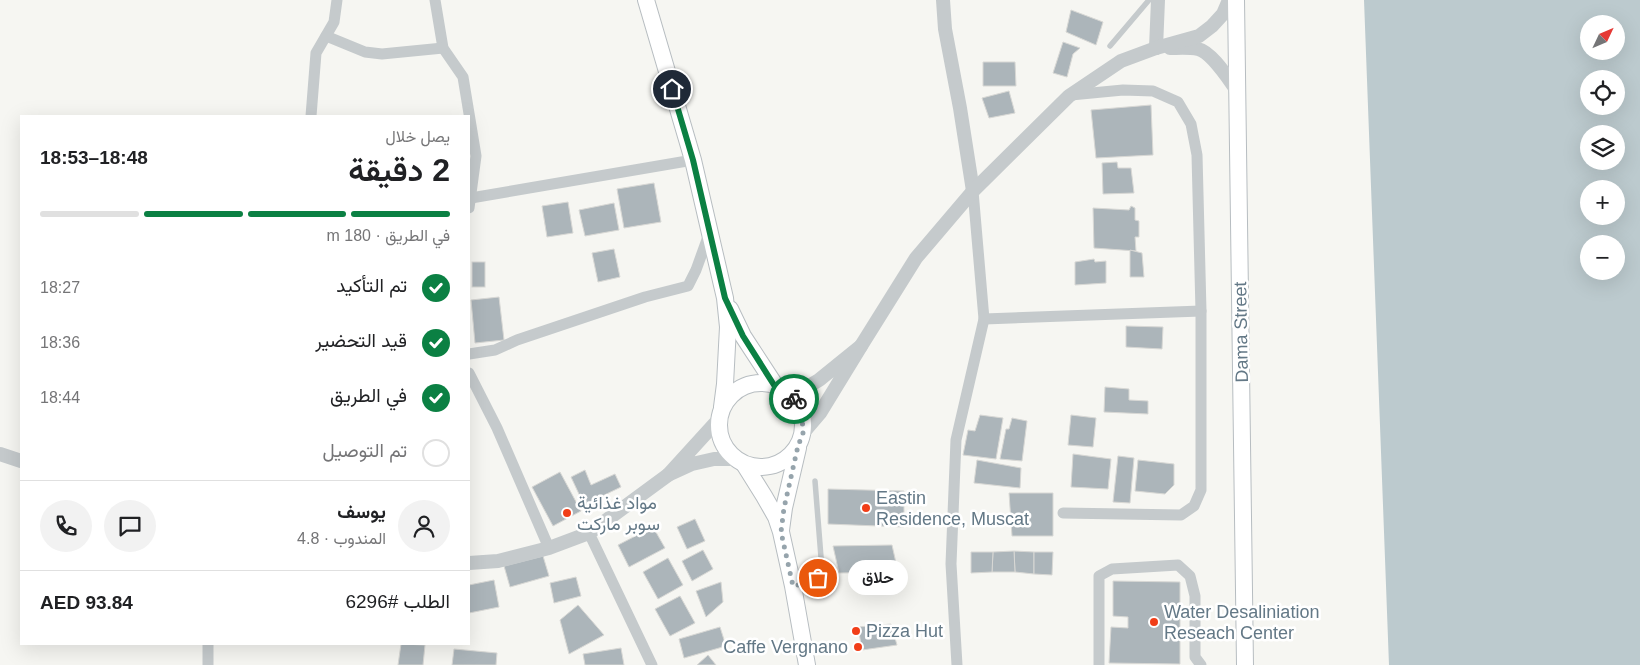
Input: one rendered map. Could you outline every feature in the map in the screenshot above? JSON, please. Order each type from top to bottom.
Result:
[{"type":"main road","points":[[646,0],[693,160],[725,298],[728,327],[720,434],[726,448],[740,461],[776,517],[793,586],[807,665]]},
{"type":"main road","name":"Dama Street","points":[[1236,0],[1245,665]]},
{"type":"main road","points":[[725,298],[743,336],[777,386],[794,399],[802,415],[801,440],[784,508],[781,532]]},
{"type":"main road","points":[[721,413],[729,397],[738,389],[750,384],[762,383],[777,386]]},
{"type":"main road","points":[[740,461],[759,468],[774,466],[788,458],[801,440]]},
{"type":"street","points":[[311,115],[316,53],[334,22],[337,0]]},
{"type":"street","points":[[435,0],[443,48],[463,77],[469,115]]},
{"type":"street","points":[[943,0],[945,30],[973,191],[984,319],[956,440],[951,564],[957,665]]},
{"type":"street","points":[[1156,48],[1158,0]]},
{"type":"street","points":[[801,440],[916,258],[973,191],[1069,96],[1121,61],[1156,48],[1199,36],[1224,14],[1229,0]]},
{"type":"street","points":[[326,36],[365,52],[382,54],[443,48]]},
{"type":"street","points":[[1156,48],[1198,49],[1207,53],[1238,92]]},
{"type":"street","points":[[1063,513],[1181,515],[1194,506],[1200,490],[1198,155],[1191,124],[1178,102],[1154,91],[1123,90],[1069,96]]},
{"type":"street","points":[[470,120],[476,156],[470,203],[693,160]]},
{"type":"street","points":[[470,354],[495,350],[517,340],[645,297],[688,286],[710,232]]},
{"type":"street","points":[[984,319],[1200,311]]},
{"type":"street","points":[[777,386],[809,386],[861,346]]},
{"type":"street","points":[[470,375],[498,428],[549,548]]},
{"type":"street","points":[[668,475],[721,413]]},
{"type":"street","points":[[0,454],[20,461]]},
{"type":"street","points":[[470,563],[498,561],[549,548],[589,533],[668,475],[692,464],[714,459],[740,461]]},
{"type":"street","points":[[589,533],[652,665]]},
{"type":"street","points":[[1099,665],[1099,576],[1112,569],[1178,565],[1190,576],[1195,596],[1195,657],[1201,665]]},
{"type":"street","points":[[208,645],[208,665]]},
{"type":"lane","points":[[1110,46],[1149,0]]},
{"type":"lane","points":[[793,586],[808,583],[818,578],[822,570],[815,482]]},
{"type":"shaded area","points":[[1364,0],[1640,0],[1640,665],[1389,665]]},
{"type":"building","points":[[1071,10],[1103,22],[1096,45],[1066,32]]},
{"type":"building","points":[[1063,42],[1080,48],[1073,54],[1067,77],[1053,73]]},
{"type":"building","points":[[983,62],[1015,62],[1016,86],[983,86]]},
{"type":"building","points":[[1009,91],[1015,113],[989,118],[982,98]]},
{"type":"building","points":[[1151,105],[1153,155],[1096,158],[1091,110]]},
{"type":"building","points":[[1117,162],[1118,168],[1131,168],[1134,193],[1103,194],[1102,163]]},
{"type":"building","points":[[654,183],[661,222],[624,228],[617,189]]},
{"type":"building","points":[[568,202],[573,233],[547,237],[542,206]]},
{"type":"building","points":[[614,203],[619,230],[585,236],[579,210]]},
{"type":"building","points":[[1131,206],[1135,208],[1135,220],[1139,221],[1139,237],[1135,237],[1136,251],[1094,248],[1093,208],[1129,210]]},
{"type":"building","points":[[614,249],[620,277],[598,282],[592,253]]},
{"type":"building","points":[[1130,250],[1142,253],[1144,277],[1130,277]]},
{"type":"building","points":[[1094,259],[1095,262],[1106,261],[1106,283],[1075,285],[1075,262]]},
{"type":"building","points":[[472,262],[485,262],[485,287],[472,287]]},
{"type":"building","points":[[499,297],[504,340],[475,343],[471,300]]},
{"type":"building","points":[[1126,326],[1163,327],[1162,349],[1126,347]]},
{"type":"building","points":[[1105,387],[1129,389],[1129,400],[1148,401],[1148,414],[1104,412]]},
{"type":"building","points":[[980,415],[1003,418],[996,459],[963,455],[968,430],[975,431]]},
{"type":"building","points":[[1071,415],[1096,418],[1093,447],[1068,445]]},
{"type":"building","points":[[1012,418],[1027,421],[1022,461],[1000,459],[1006,429],[1009,429]]},
{"type":"building","points":[[1073,454],[1111,459],[1108,489],[1071,487]]},
{"type":"building","points":[[1118,456],[1134,458],[1130,503],[1113,502]]},
{"type":"building","points":[[977,460],[1021,468],[1020,488],[974,483]]},
{"type":"building","points":[[1138,460],[1174,464],[1174,485],[1165,494],[1135,491]]},
{"type":"building","points":[[585,470],[591,485],[615,474],[621,487],[596,499],[597,504],[586,509],[571,477]]},
{"type":"building","points":[[560,472],[581,511],[553,526],[532,487]]},
{"type":"building","name":"Eastin Residence, Muscat","points":[[828,489],[904,491],[904,527],[828,524]]},
{"type":"building","points":[[1009,493],[1053,493],[1053,536],[1012,536]]},
{"type":"building","points":[[695,519],[705,541],[687,549],[677,527]]},
{"type":"building","points":[[653,527],[665,548],[629,567],[618,545]]},
{"type":"building","points":[[892,545],[898,572],[839,573],[833,546]]},
{"type":"building","points":[[703,550],[713,569],[692,581],[682,561]]},
{"type":"building","points":[[1014,551],[1034,552],[1034,574],[1015,572]]},
{"type":"building","points":[[1014,551],[1015,572],[992,572],[993,552]]},
{"type":"building","points":[[971,552],[993,552],[992,572],[971,573]]},
{"type":"building","points":[[1034,552],[1053,552],[1052,575],[1034,574]]},
{"type":"building","points":[[543,556],[549,576],[510,587],[504,566]]},
{"type":"building","points":[[668,558],[683,585],[658,599],[643,572]]},
{"type":"building","points":[[576,577],[581,596],[554,603],[550,583]]},
{"type":"building","points":[[494,580],[499,607],[470,613],[470,585]]},
{"type":"building","name":"Water Desaliniation Reseach Center","points":[[1113,581],[1180,582],[1180,664],[1109,663],[1111,627],[1128,628],[1128,617],[1113,616]]},
{"type":"building","points":[[721,582],[723,602],[706,617],[696,591]]},
{"type":"building","points":[[680,596],[695,623],[670,636],[655,609]]},
{"type":"building","points":[[578,605],[604,635],[569,654],[560,620]]},
{"type":"building","points":[[891,624],[897,645],[862,650],[858,627]]},
{"type":"building","points":[[720,627],[726,646],[684,658],[679,639]]},
{"type":"building","points":[[401,645],[425,645],[423,665],[398,665]]},
{"type":"building","points":[[621,648],[624,665],[585,665],[583,654]]},
{"type":"building","points":[[454,649],[497,653],[496,665],[452,665]]},
{"type":"building","points":[[708,655],[716,665],[697,665]]},
{"type":"way so far","points":[[794,399],[802,415],[803,433],[798,446],[784,508],[781,532],[793,586],[808,583],[818,578]]},
{"type":"place","name":"Eastin Residence, Muscat","points":[[866,508]]},
{"type":"place","name":"مواد غذائية سوبر ماركت","points":[[567,513]]},
{"type":"place","name":"حلاق","points":[[818,578]]},
{"type":"place","name":"Water Desaliniation Reseach Center","points":[[1154,622]]},
{"type":"place","name":"Pizza Hut","points":[[856,631]]},
{"type":"place","name":"Caffe Vergnano","points":[[858,647]]},
{"type":"route","points":[[672,89],[693,160],[725,298],[743,336],[774,385],[780,387],[794,399]]}]
